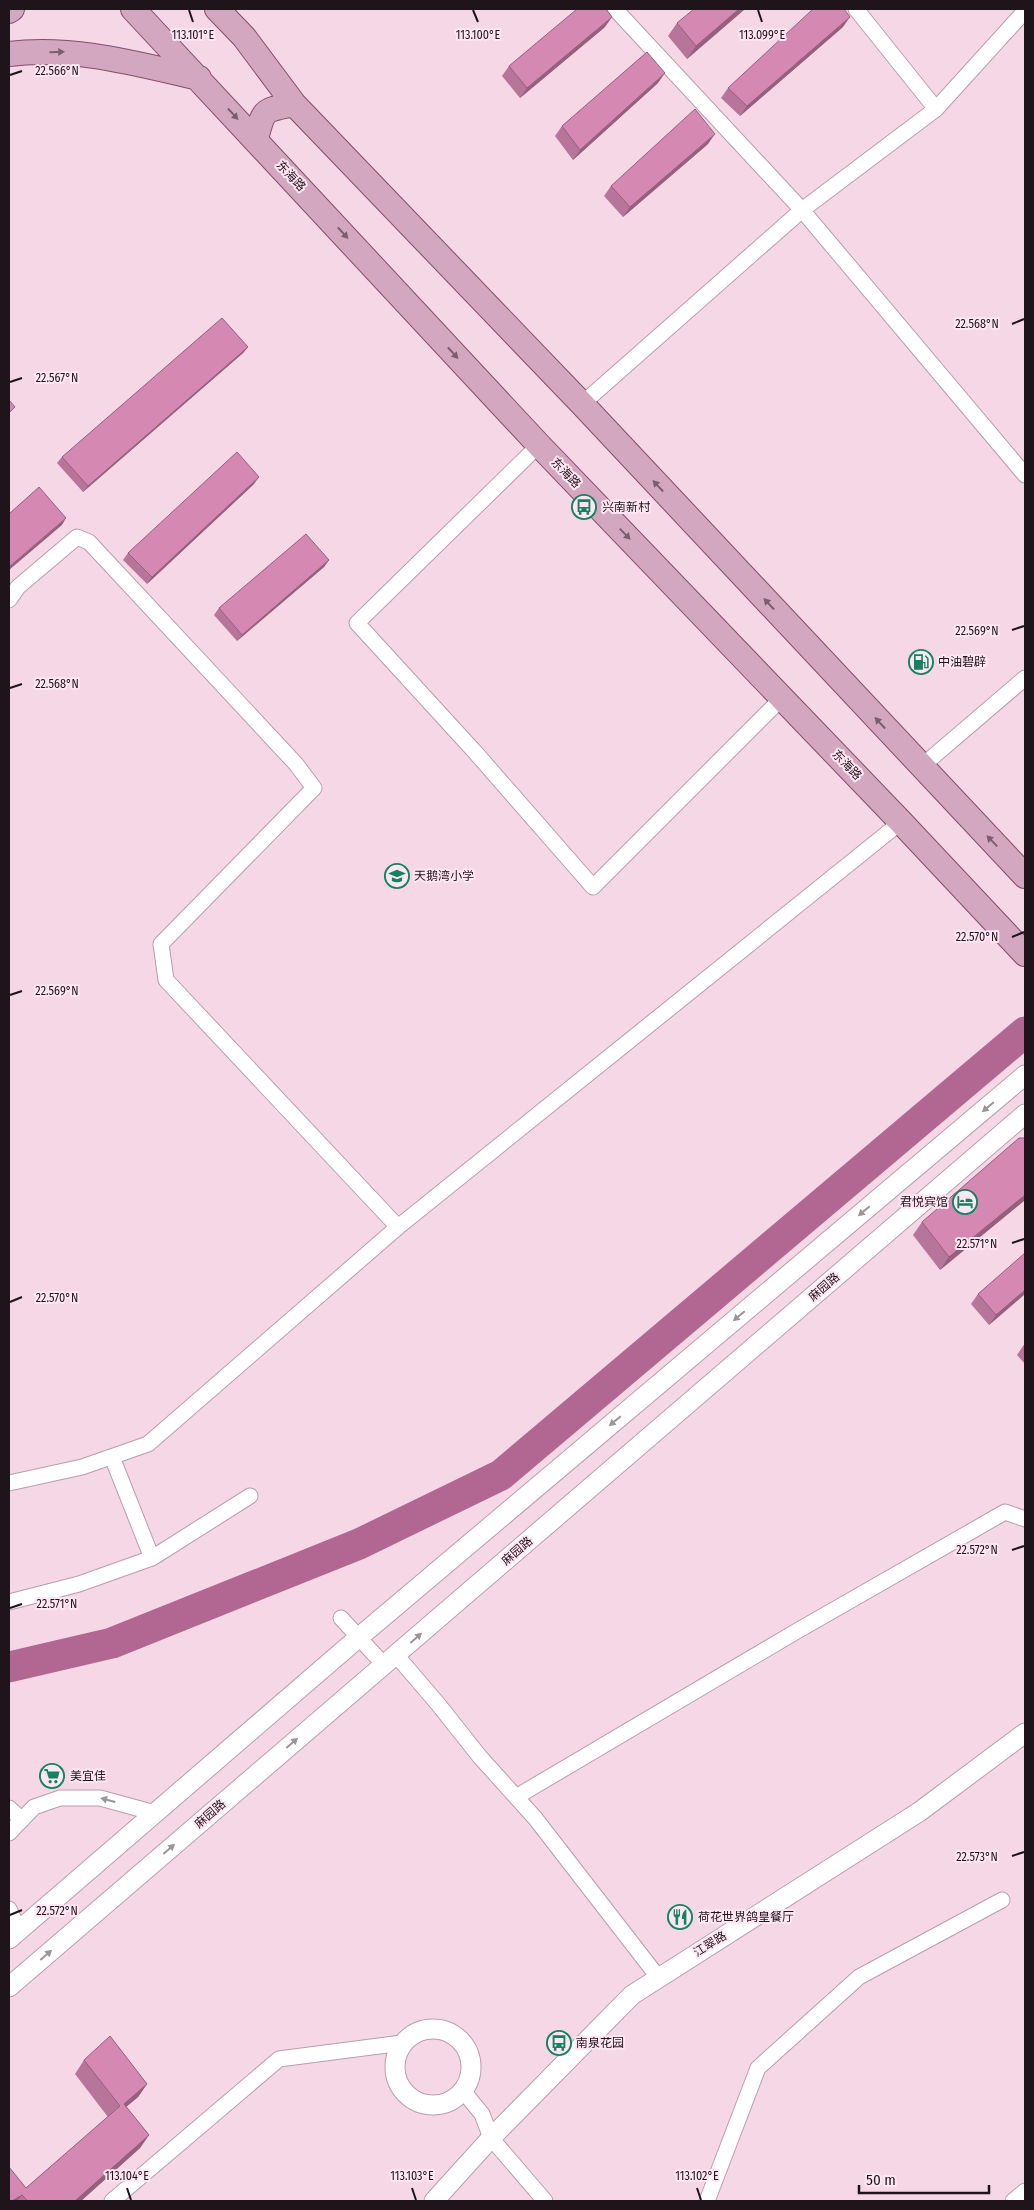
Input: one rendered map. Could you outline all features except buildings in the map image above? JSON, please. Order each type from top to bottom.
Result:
[{"type":"main road","points":[[9,12],[12,9]]},
{"type":"main road","name":"东海路","points":[[133,9],[200,78],[539,445],[1024,953]]},
{"type":"main road","points":[[217,9],[244,37],[294,104],[582,404],[1025,876]]},
{"type":"main road","points":[[238,9],[244,37]]},
{"type":"main road","points":[[9,54],[66,52],[116,60],[200,78]]},
{"type":"main road","points":[[256,139],[262,115],[269,109],[294,104]]},
{"type":"street","points":[[615,9],[802,210],[1025,475]]},
{"type":"street","points":[[856,9],[936,109]]},
{"type":"street","points":[[582,404],[802,210],[936,109],[1025,11]]},
{"type":"street","points":[[539,445],[357,623],[475,752],[593,888],[782,698]]},
{"type":"street","points":[[9,600],[18,587],[77,537],[90,542],[296,764],[314,788],[161,944],[166,980],[398,1227]]},
{"type":"street","points":[[921,767],[1025,678]]},
{"type":"street","points":[[9,1483],[82,1468],[148,1444],[398,1227],[901,822]]},
{"type":"street","points":[[9,1908],[14,1934],[358,1638],[1025,1075]]},
{"type":"street","name":"麻园路","points":[[9,1987],[1025,1114]]},
{"type":"street","points":[[112,1457],[152,1558]]},
{"type":"street","points":[[9,1602],[79,1584],[152,1558],[250,1496]]},
{"type":"street","points":[[516,1797],[797,1631],[1006,1512],[1025,1519]]},
{"type":"street","points":[[341,1618],[358,1638],[390,1660],[438,1704],[480,1757],[536,1818],[658,1977]]},
{"type":"street","name":"江翠路","points":[[434,2201],[490,2138],[632,1995],[919,1812],[1025,1733]]},
{"type":"street","points":[[9,1833],[34,1807],[60,1798],[100,1798],[155,1813]]},
{"type":"street","points":[[9,1808],[22,1820]]},
{"type":"street","points":[[707,2201],[758,2068],[859,1977],[1002,1900]]},
{"type":"street","points":[[435,2028],[447,2030],[457,2036],[466,2045],[471,2056],[470,2080],[463,2091],[453,2100],[441,2105],[427,2105],[409,2097],[397,2081],[394,2068],[396,2055],[402,2043],[422,2029],[435,2028]]},
{"type":"street","points":[[112,2201],[279,2059],[402,2043]]},
{"type":"street","points":[[463,2091],[482,2114],[490,2138],[545,2201]]},
{"type":"waterway","points":[[9,1667],[112,1643],[359,1544],[501,1475],[1025,1032]]},
{"type":"place","name":"兴南新村","points":[[584,507]]},
{"type":"place","name":"中油碧辟","points":[[921,662]]},
{"type":"place","name":"天鹅湾小学","points":[[397,876]]},
{"type":"place","name":"君悦宾馆","points":[[965,1202]]},
{"type":"place","name":"美宜佳","points":[[52,1776]]},
{"type":"place","name":"荷花世界鸽皇餐厅","points":[[680,1917]]},
{"type":"place","name":"南泉花园","points":[[559,2043]]}]
